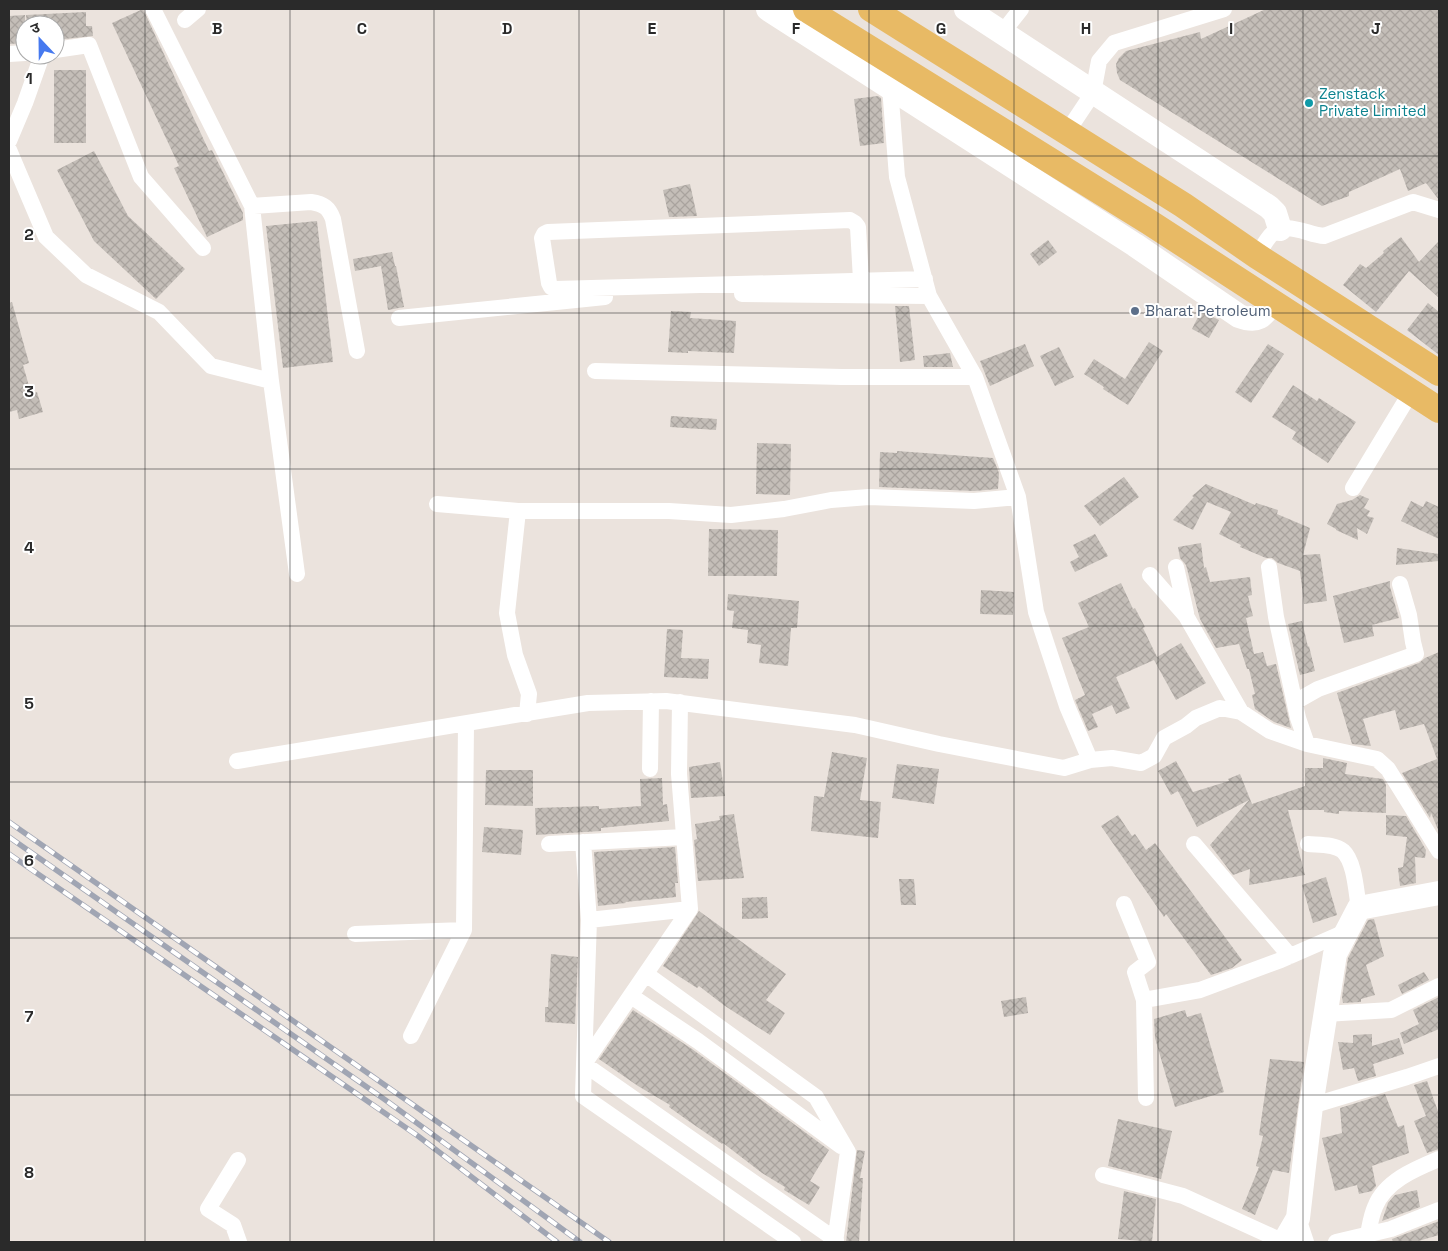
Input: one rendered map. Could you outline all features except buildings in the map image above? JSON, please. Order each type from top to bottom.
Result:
[{"type":"main road","points":[[806,9],[1272,302],[1439,410]]},
{"type":"main road","points":[[871,9],[1183,205],[1257,256],[1439,372]]},
{"type":"street","points":[[153,9],[252,206],[271,381],[297,574]]},
{"type":"street","points":[[186,20],[198,9]]},
{"type":"street","points":[[768,9],[1136,245],[1239,316],[1248,320],[1256,320],[1265,314],[1272,302]]},
{"type":"street","points":[[966,9],[1269,207],[1275,213],[1280,229]]},
{"type":"street","points":[[1003,32],[1021,9]]},
{"type":"street","points":[[1067,132],[1093,92],[1099,61],[1114,43],[1224,9]]},
{"type":"street","points":[[65,49],[89,45],[141,177],[203,248]]},
{"type":"street","points":[[9,141],[25,104],[39,65]]},
{"type":"street","points":[[890,87],[897,176],[929,296],[975,377],[1018,497],[1036,612],[1067,706],[1090,760]]},
{"type":"street","points":[[9,150],[46,238],[86,275],[159,312],[211,366],[271,381]]},
{"type":"street","points":[[252,206],[312,202],[320,203],[329,209],[333,219],[357,351]]},
{"type":"street","points":[[1257,256],[1271,234],[1280,229],[1290,228],[1315,236],[1324,236],[1413,202],[1439,210]]},
{"type":"street","points":[[861,280],[858,227],[850,220],[548,232],[542,238],[549,283],[554,289],[925,279]]},
{"type":"street","points":[[399,318],[608,297],[694,294],[929,296]]},
{"type":"street","points":[[595,370],[842,377],[975,377]]},
{"type":"street","points":[[1353,488],[1411,392]]},
{"type":"street","points":[[437,504],[518,511],[669,511],[731,515],[784,510],[840,499],[869,497],[974,501],[1018,497]]},
{"type":"street","points":[[518,511],[507,613],[515,655],[529,694],[527,714]]},
{"type":"street","points":[[1176,567],[1186,616]]},
{"type":"street","points":[[1269,567],[1276,617],[1298,718],[1307,744]]},
{"type":"street","points":[[1150,575],[1186,616],[1241,712]]},
{"type":"street","points":[[1295,702],[1318,689],[1416,654],[1409,615],[1400,584]]},
{"type":"street","points":[[650,769],[651,701]]},
{"type":"street","points":[[237,761],[588,703],[651,701],[680,702],[855,725],[939,744],[1064,768],[1090,760],[1112,758],[1140,763],[1154,756],[1164,738],[1196,718],[1220,708],[1241,712],[1270,731],[1307,744],[1377,759],[1388,769],[1439,851]]},
{"type":"street","points":[[584,1064],[690,909],[679,774],[680,702]]},
{"type":"street","points":[[411,1036],[464,930],[466,724]]},
{"type":"street","points":[[549,844],[684,837]]},
{"type":"street","points":[[583,842],[589,920],[583,1096],[793,1242]]},
{"type":"street","points":[[1194,844],[1290,956]]},
{"type":"street","points":[[1103,1175],[1183,1196],[1284,1242],[1298,1218],[1311,1106],[1335,954],[1359,908],[1351,862],[1342,850],[1327,845],[1308,844]]},
{"type":"street","points":[[1359,908],[1439,892]]},
{"type":"street","points":[[1124,904],[1148,962],[1135,972],[1144,1000],[1146,1098]]},
{"type":"street","points":[[589,920],[690,909]]},
{"type":"street","points":[[355,934],[464,930]]},
{"type":"street","points":[[1144,1000],[1200,990],[1290,956],[1345,932]]},
{"type":"street","points":[[584,1064],[836,1241],[848,1152],[816,1097],[646,974]]},
{"type":"street","points":[[1325,1014],[1391,1010],[1439,986]]},
{"type":"street","points":[[631,996],[706,1047],[848,1152]]},
{"type":"street","points":[[1311,1106],[1439,1066]]},
{"type":"street","points":[[1368,1234],[1374,1208],[1380,1197],[1411,1171],[1439,1159]]},
{"type":"street","points":[[238,1160],[208,1209],[233,1225],[239,1242]]},
{"type":"street","points":[[1336,1242],[1391,1229],[1439,1210]]},
{"type":"street","points":[[1298,1218],[1306,1242]]},
{"type":"railway","points":[[9,822],[609,1242]]},
{"type":"railway","points":[[9,837],[384,1099],[580,1242]]},
{"type":"railway","points":[[9,854],[418,1136],[557,1242]]},
{"type":"place","name":"Zenstack Private Limited","points":[[1309,103]]},
{"type":"place","name":"Bharat Petroleum","points":[[1135,311]]}]
